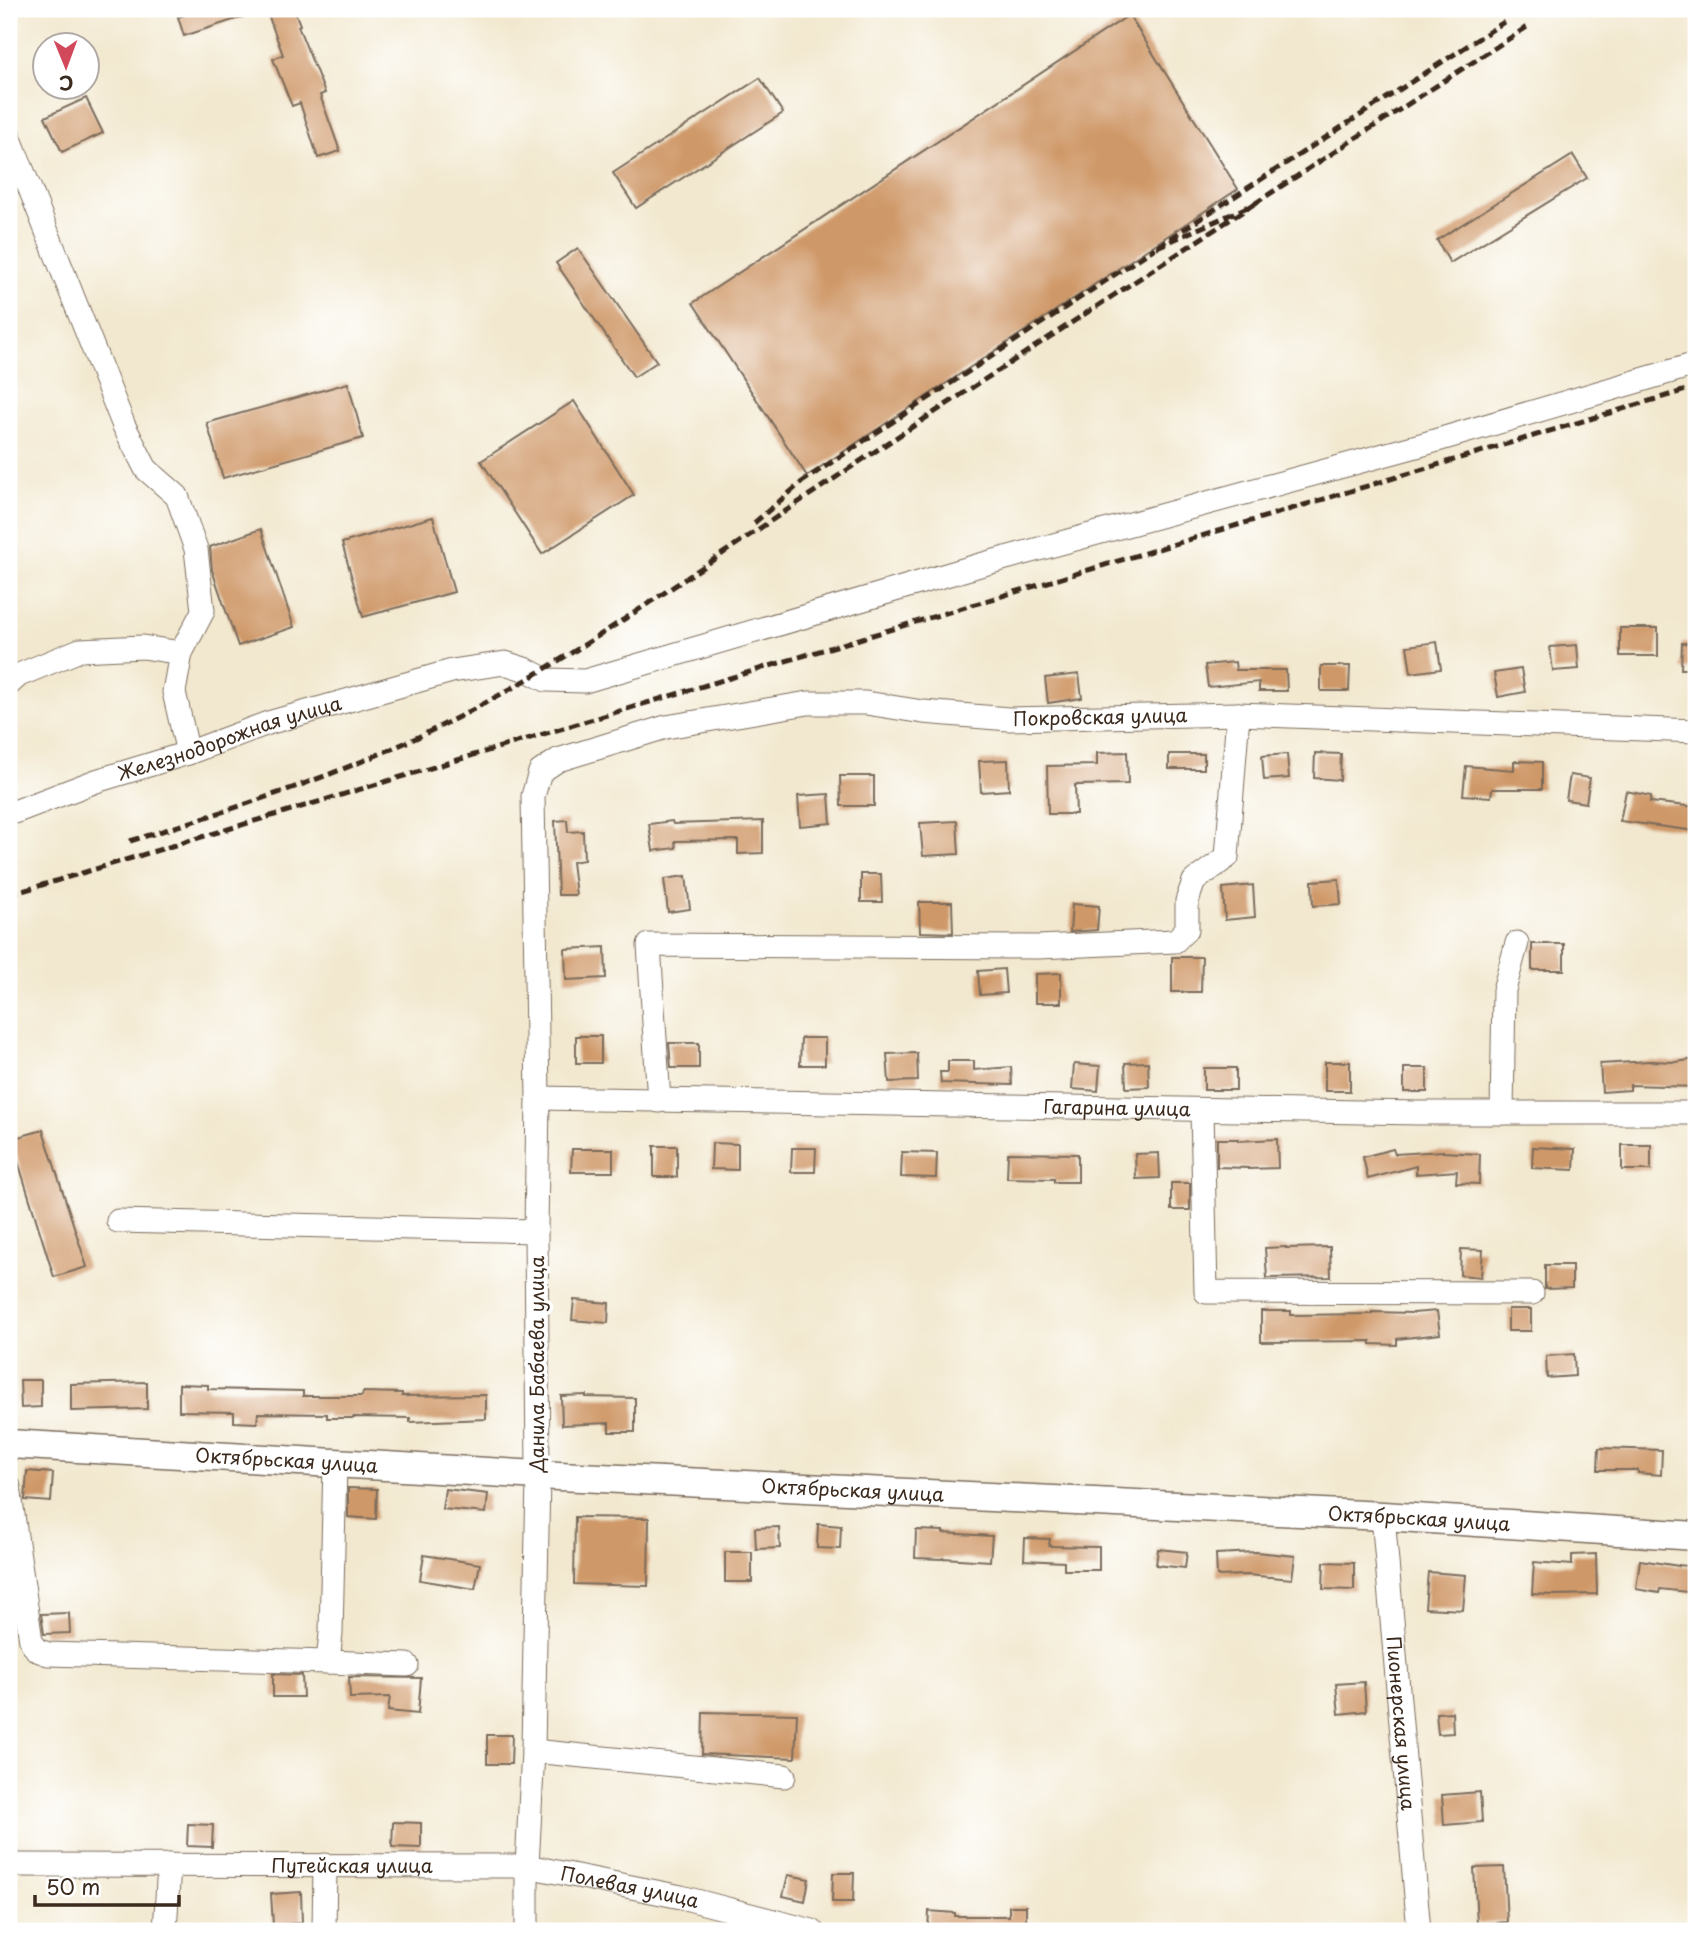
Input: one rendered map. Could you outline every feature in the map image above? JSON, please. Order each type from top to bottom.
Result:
[{"type":"street","points":[[9,136],[16,174],[124,426],[146,469],[177,496],[196,549],[203,611],[181,653],[174,692],[188,753]]},
{"type":"street","name":"Железнодорожная улица","points":[[9,814],[96,781],[188,753],[268,723],[452,671],[505,663],[546,680],[585,681],[980,565],[1424,444],[1696,364]]},
{"type":"street","points":[[9,684],[19,675],[80,650],[143,647],[181,653]]},
{"type":"street","name":"Покровская улица","points":[[533,796],[540,772],[558,760],[666,727],[808,703],[866,703],[923,712],[1009,719],[1238,714],[1696,731]]},
{"type":"street","points":[[659,1101],[649,945],[1038,947],[1175,941],[1187,929],[1187,901],[1194,881],[1227,857],[1238,714]]},
{"type":"street","name":"Данила Бабаева улица","points":[[527,1931],[538,1475],[538,1098],[533,796]]},
{"type":"street","points":[[1502,1113],[1504,990],[1517,943]]},
{"type":"street","name":"Гагарина улица","points":[[538,1098],[1202,1110],[1696,1113]]},
{"type":"street","points":[[1202,1110],[1206,1292],[1532,1293]]},
{"type":"street","points":[[118,1221],[536,1231]]},
{"type":"street","name":"Октябрьская улица","points":[[9,1444],[538,1475],[1383,1516],[1696,1536]]},
{"type":"street","points":[[328,1662],[335,1463]]},
{"type":"street","points":[[9,1487],[31,1641],[37,1650],[48,1654],[407,1665]]},
{"type":"street","name":"Пионерская улица","points":[[1383,1516],[1419,1931]]},
{"type":"street","points":[[533,1751],[784,1776]]},
{"type":"street","name":"Путейская улица","points":[[9,1865],[527,1866]]},
{"type":"street","points":[[165,1931],[169,1865]]},
{"type":"street","points":[[324,1931],[325,1866]]},
{"type":"street","name":"Полевая улица","points":[[527,1866],[681,1897],[812,1931]]},
{"type":"building","points":[[203,9],[258,9],[258,12],[184,36],[178,17]]},
{"type":"building","points":[[266,9],[294,9],[300,25],[298,26],[325,93],[320,95],[340,151],[318,158],[300,103],[292,106],[273,59],[283,55]]},
{"type":"building","points":[[1129,15],[1238,189],[807,476],[693,303]]},
{"type":"building","points":[[760,78],[783,113],[636,208],[613,173]]},
{"type":"building","points":[[77,102],[88,102],[103,133],[62,152],[45,117]]},
{"type":"building","points":[[1573,155],[1587,178],[1450,263],[1437,240]]},
{"type":"building","points":[[578,248],[657,362],[634,377],[556,263]]},
{"type":"building","points":[[348,383],[363,438],[223,478],[207,423]]},
{"type":"building","points":[[574,401],[634,495],[542,554],[481,461]]},
{"type":"building","points":[[433,517],[454,592],[363,617],[342,543]]},
{"type":"building","points":[[261,529],[294,627],[238,646],[212,570],[210,547]]},
{"type":"building","points":[[1620,628],[1658,628],[1658,656],[1620,656]]},
{"type":"building","points":[[1437,642],[1441,669],[1411,673],[1407,646]]},
{"type":"building","points":[[1682,643],[1696,644],[1696,669],[1681,669]]},
{"type":"building","points":[[1577,645],[1579,669],[1553,671],[1550,647]]},
{"type":"building","points":[[1235,662],[1236,670],[1286,670],[1287,691],[1259,691],[1259,682],[1208,687],[1205,665]]},
{"type":"building","points":[[1321,666],[1350,666],[1349,691],[1321,691]]},
{"type":"building","points":[[1521,669],[1525,692],[1498,697],[1494,673]]},
{"type":"building","points":[[1079,674],[1082,698],[1048,703],[1045,678]]},
{"type":"building","points":[[1127,752],[1128,784],[1075,785],[1076,814],[1048,814],[1047,766],[1097,765],[1097,753]]},
{"type":"building","points":[[1315,753],[1341,754],[1340,780],[1314,778]]},
{"type":"building","points":[[1169,754],[1204,754],[1204,769],[1169,769]]},
{"type":"building","points":[[1287,754],[1289,778],[1264,780],[1262,756]]},
{"type":"building","points":[[1008,760],[1009,790],[981,792],[979,761]]},
{"type":"building","points":[[1514,761],[1542,762],[1542,789],[1492,789],[1491,797],[1463,795],[1466,766],[1514,770]]},
{"type":"building","points":[[1570,775],[1590,778],[1586,803],[1566,800]]},
{"type":"building","points":[[840,776],[874,776],[874,806],[841,806]]},
{"type":"building","points":[[1626,791],[1651,796],[1650,802],[1696,807],[1696,831],[1620,821]]},
{"type":"building","points":[[829,794],[831,823],[800,826],[798,796]]},
{"type":"building","points":[[567,820],[568,832],[583,831],[584,860],[572,862],[576,895],[558,895],[555,821]]},
{"type":"building","points":[[672,821],[673,824],[763,821],[763,853],[738,854],[738,840],[675,841],[676,848],[653,851],[649,824]]},
{"type":"building","points":[[957,821],[959,854],[923,856],[920,823]]},
{"type":"building","points":[[861,874],[881,874],[882,902],[861,902]]},
{"type":"building","points":[[686,876],[690,909],[668,912],[664,879]]},
{"type":"building","points":[[1339,879],[1341,904],[1313,906],[1312,881]]},
{"type":"building","points":[[1253,885],[1255,917],[1225,920],[1223,888]]},
{"type":"building","points":[[919,902],[952,902],[953,933],[920,932]]},
{"type":"building","points":[[1072,904],[1099,906],[1097,930],[1070,932]]},
{"type":"building","points":[[1532,944],[1564,944],[1564,970],[1532,970]]},
{"type":"building","points":[[605,947],[606,978],[566,980],[565,949]]},
{"type":"building","points":[[1172,957],[1202,957],[1201,992],[1172,992]]},
{"type":"building","points":[[1004,969],[1006,993],[980,995],[978,971]]},
{"type":"building","points":[[1061,973],[1061,1003],[1035,1003],[1035,974]]},
{"type":"building","points":[[576,1036],[601,1036],[601,1063],[576,1063]]},
{"type":"building","points":[[801,1038],[825,1038],[825,1065],[800,1065]]},
{"type":"building","points":[[669,1043],[699,1043],[699,1068],[671,1068]]},
{"type":"building","points":[[917,1053],[918,1081],[889,1082],[887,1054]]},
{"type":"building","points":[[1696,1059],[1696,1087],[1630,1085],[1630,1090],[1602,1092],[1600,1064]]},
{"type":"building","points":[[948,1061],[974,1061],[974,1070],[1011,1067],[1012,1085],[941,1083],[940,1072],[948,1072]]},
{"type":"building","points":[[1148,1062],[1149,1087],[1126,1088],[1125,1063]]},
{"type":"building","points":[[1325,1062],[1350,1062],[1350,1091],[1325,1091]]},
{"type":"building","points":[[1074,1064],[1100,1066],[1098,1091],[1072,1089]]},
{"type":"building","points":[[1204,1068],[1236,1068],[1236,1090],[1204,1090]]},
{"type":"building","points":[[1404,1068],[1427,1068],[1427,1092],[1404,1092]]},
{"type":"building","points":[[43,1130],[87,1267],[54,1277],[11,1139]]},
{"type":"building","points":[[1217,1139],[1277,1139],[1278,1168],[1217,1167]]},
{"type":"building","points":[[712,1143],[738,1144],[738,1170],[711,1169]]},
{"type":"building","points":[[1622,1145],[1651,1145],[1651,1170],[1622,1170]]},
{"type":"building","points":[[654,1146],[677,1146],[677,1177],[654,1177]]},
{"type":"building","points":[[1533,1147],[1575,1149],[1574,1170],[1532,1168]]},
{"type":"building","points":[[792,1148],[816,1148],[815,1172],[791,1172]]},
{"type":"building","points":[[572,1149],[613,1149],[613,1172],[571,1172]]},
{"type":"building","points":[[1393,1149],[1395,1154],[1443,1151],[1480,1154],[1479,1184],[1456,1183],[1457,1171],[1416,1174],[1416,1166],[1368,1179],[1363,1157]]},
{"type":"building","points":[[902,1152],[937,1153],[936,1178],[901,1177]]},
{"type":"building","points":[[1008,1153],[1078,1154],[1078,1182],[1007,1178]]},
{"type":"building","points":[[1159,1153],[1160,1178],[1136,1179],[1135,1154]]},
{"type":"building","points":[[1171,1183],[1190,1183],[1190,1210],[1171,1210]]},
{"type":"building","points":[[1330,1247],[1331,1277],[1267,1278],[1265,1248]]},
{"type":"building","points":[[1461,1249],[1483,1250],[1481,1277],[1460,1275]]},
{"type":"building","points":[[1545,1265],[1572,1265],[1572,1288],[1545,1289]]},
{"type":"building","points":[[574,1300],[609,1303],[608,1323],[572,1320]]},
{"type":"building","points":[[1508,1309],[1531,1309],[1531,1331],[1508,1331]]},
{"type":"building","points":[[1261,1311],[1291,1311],[1291,1315],[1437,1311],[1440,1334],[1397,1339],[1397,1345],[1371,1344],[1371,1341],[1261,1342]]},
{"type":"building","points":[[1574,1354],[1575,1376],[1547,1378],[1546,1356]]},
{"type":"building","points":[[20,1380],[41,1380],[41,1407],[21,1408]]},
{"type":"building","points":[[147,1382],[147,1409],[71,1411],[71,1384]]},
{"type":"building","points":[[179,1384],[208,1385],[208,1389],[303,1391],[303,1396],[362,1396],[363,1392],[402,1393],[402,1396],[486,1395],[486,1419],[410,1422],[410,1418],[327,1418],[327,1414],[258,1413],[257,1423],[234,1422],[234,1412],[179,1411]]},
{"type":"building","points":[[561,1396],[635,1398],[635,1432],[609,1432],[609,1423],[562,1425]]},
{"type":"building","points":[[1599,1448],[1662,1450],[1661,1475],[1638,1473],[1638,1470],[1598,1470]]},
{"type":"building","points":[[27,1471],[53,1473],[51,1502],[25,1500]]},
{"type":"building","points":[[348,1488],[377,1489],[376,1519],[348,1517]]},
{"type":"building","points":[[445,1489],[488,1494],[486,1513],[442,1509]]},
{"type":"building","points":[[575,1517],[649,1518],[648,1586],[574,1584]]},
{"type":"building","points":[[818,1524],[841,1526],[840,1549],[817,1548]]},
{"type":"building","points":[[779,1527],[780,1548],[756,1549],[755,1528]]},
{"type":"building","points":[[916,1530],[992,1536],[990,1561],[915,1558]]},
{"type":"building","points":[[1025,1538],[1050,1539],[1049,1546],[1099,1547],[1099,1570],[1064,1570],[1064,1562],[1024,1560]]},
{"type":"building","points":[[1158,1549],[1187,1552],[1185,1568],[1156,1565]]},
{"type":"building","points":[[725,1552],[752,1552],[752,1582],[725,1582]]},
{"type":"building","points":[[1256,1552],[1295,1556],[1292,1579],[1247,1575],[1217,1576],[1216,1554]]},
{"type":"building","points":[[1596,1554],[1597,1594],[1532,1594],[1534,1562],[1572,1565],[1572,1555]]},
{"type":"building","points":[[424,1555],[480,1564],[475,1589],[420,1580]]},
{"type":"building","points":[[1640,1560],[1696,1567],[1696,1593],[1660,1589],[1659,1593],[1636,1589]]},
{"type":"building","points":[[1324,1562],[1354,1563],[1354,1590],[1323,1589]]},
{"type":"building","points":[[1428,1572],[1466,1575],[1463,1610],[1425,1608]]},
{"type":"building","points":[[69,1613],[70,1633],[44,1634],[41,1614]]},
{"type":"building","points":[[273,1674],[302,1675],[303,1697],[273,1697]]},
{"type":"building","points":[[349,1677],[421,1678],[418,1714],[388,1711],[390,1697],[350,1698]]},
{"type":"building","points":[[1364,1682],[1366,1711],[1339,1714],[1336,1684]]},
{"type":"building","points":[[703,1712],[797,1714],[795,1758],[702,1754]]},
{"type":"building","points":[[1452,1712],[1453,1733],[1438,1734],[1436,1713]]},
{"type":"building","points":[[487,1735],[512,1735],[511,1764],[487,1764]]},
{"type":"building","points":[[1480,1792],[1482,1822],[1444,1825],[1442,1795]]},
{"type":"building","points":[[393,1822],[421,1823],[421,1848],[392,1847]]},
{"type":"building","points":[[188,1824],[213,1825],[212,1847],[187,1846]]},
{"type":"building","points":[[1504,1867],[1507,1922],[1477,1924],[1474,1868]]},
{"type":"building","points":[[833,1873],[854,1873],[853,1902],[832,1902]]},
{"type":"building","points":[[788,1875],[809,1879],[805,1901],[783,1896]]},
{"type":"building","points":[[301,1892],[302,1923],[273,1925],[271,1894]]},
{"type":"building","points":[[1009,1906],[1026,1906],[1026,1931],[928,1931],[929,1911],[955,1913],[955,1916],[1009,1916]]},
{"type":"railway","points":[[130,841],[276,794],[383,753],[467,713],[562,659],[1254,204],[1155,248],[1504,22]]},
{"type":"railway","points":[[1254,204],[1527,27]]},
{"type":"railway","points":[[754,523],[802,482],[1155,248]]},
{"type":"railway","points":[[9,895],[1696,387]]}]
